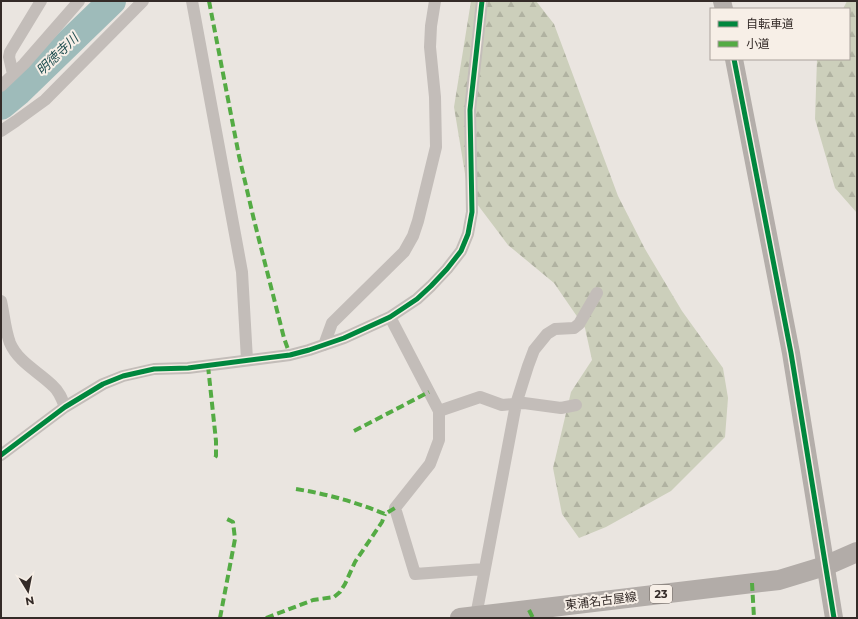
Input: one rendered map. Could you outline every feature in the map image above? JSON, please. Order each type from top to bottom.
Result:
[{"type":"main road","name":"東浦名古屋線","points":[[468,617],[779,580],[824,566],[857,552]]},
{"type":"street","points":[[13,74],[9,57],[10,52],[41,1]]},
{"type":"street","points":[[1,86],[24,64],[79,1]]},
{"type":"street","points":[[1,131],[16,122],[45,100],[143,1]]},
{"type":"street","points":[[192,1],[242,272],[247,360]]},
{"type":"street","points":[[324,345],[332,323],[404,252],[414,236],[436,147],[435,97],[430,47],[431,26],[435,1]]},
{"type":"street","points":[[1,455],[65,407],[102,384],[123,376],[154,369],[188,368],[290,355],[309,350],[344,338],[390,316],[417,299],[432,286],[461,251],[468,234],[472,212],[470,110],[482,1]]},
{"type":"street","points":[[734,60],[791,353],[824,566],[834,618]]},
{"type":"street","points":[[468,617],[484,569],[516,404],[534,350],[547,334],[555,329],[574,328],[579,324],[597,294]]},
{"type":"street","points":[[1,300],[10,344],[19,356],[33,370],[54,386],[59,392],[65,407]]},
{"type":"street","points":[[390,316],[439,411],[439,440],[430,464],[395,508],[415,574],[484,569]]},
{"type":"street","points":[[439,411],[480,397],[502,405],[524,404],[561,408],[576,405]]},
{"type":"green space","points":[[471,1],[536,1],[554,24],[618,196],[645,249],[682,311],[723,368],[728,398],[725,437],[671,491],[606,527],[579,538],[562,514],[553,468],[571,392],[592,360],[585,328],[554,283],[508,245],[468,192],[454,107]]},
{"type":"green space","points":[[847,1],[857,1],[857,213],[835,188],[815,119],[817,60],[850,60],[850,8],[844,8]]},
{"type":"waterway","name":"明徳寺川","points":[[1,106],[18,92],[112,1]]},
{"type":"marked path","points":[[209,1],[239,156],[284,338],[290,355]]},
{"type":"marked path","points":[[208,366],[216,441],[216,456],[214,459]]},
{"type":"marked path","points":[[354,431],[429,392]]},
{"type":"marked path","points":[[296,489],[341,499],[385,514],[395,508]]},
{"type":"marked path","points":[[266,618],[313,600],[334,597],[340,592],[355,562],[382,522],[385,514]]},
{"type":"marked path","points":[[220,618],[235,539],[233,522],[227,519]]},
{"type":"marked path","points":[[752,583],[754,618]]},
{"type":"marked path","points":[[529,610],[533,618]]},
{"type":"cycle path","points":[[1,455],[65,407],[103,384],[123,376],[154,369],[188,368],[290,355],[309,350],[344,338],[390,317],[417,299],[431,286],[461,251],[468,234],[472,212],[470,110],[482,1]]},
{"type":"cycle path","points":[[734,60],[791,353],[834,618]]}]
